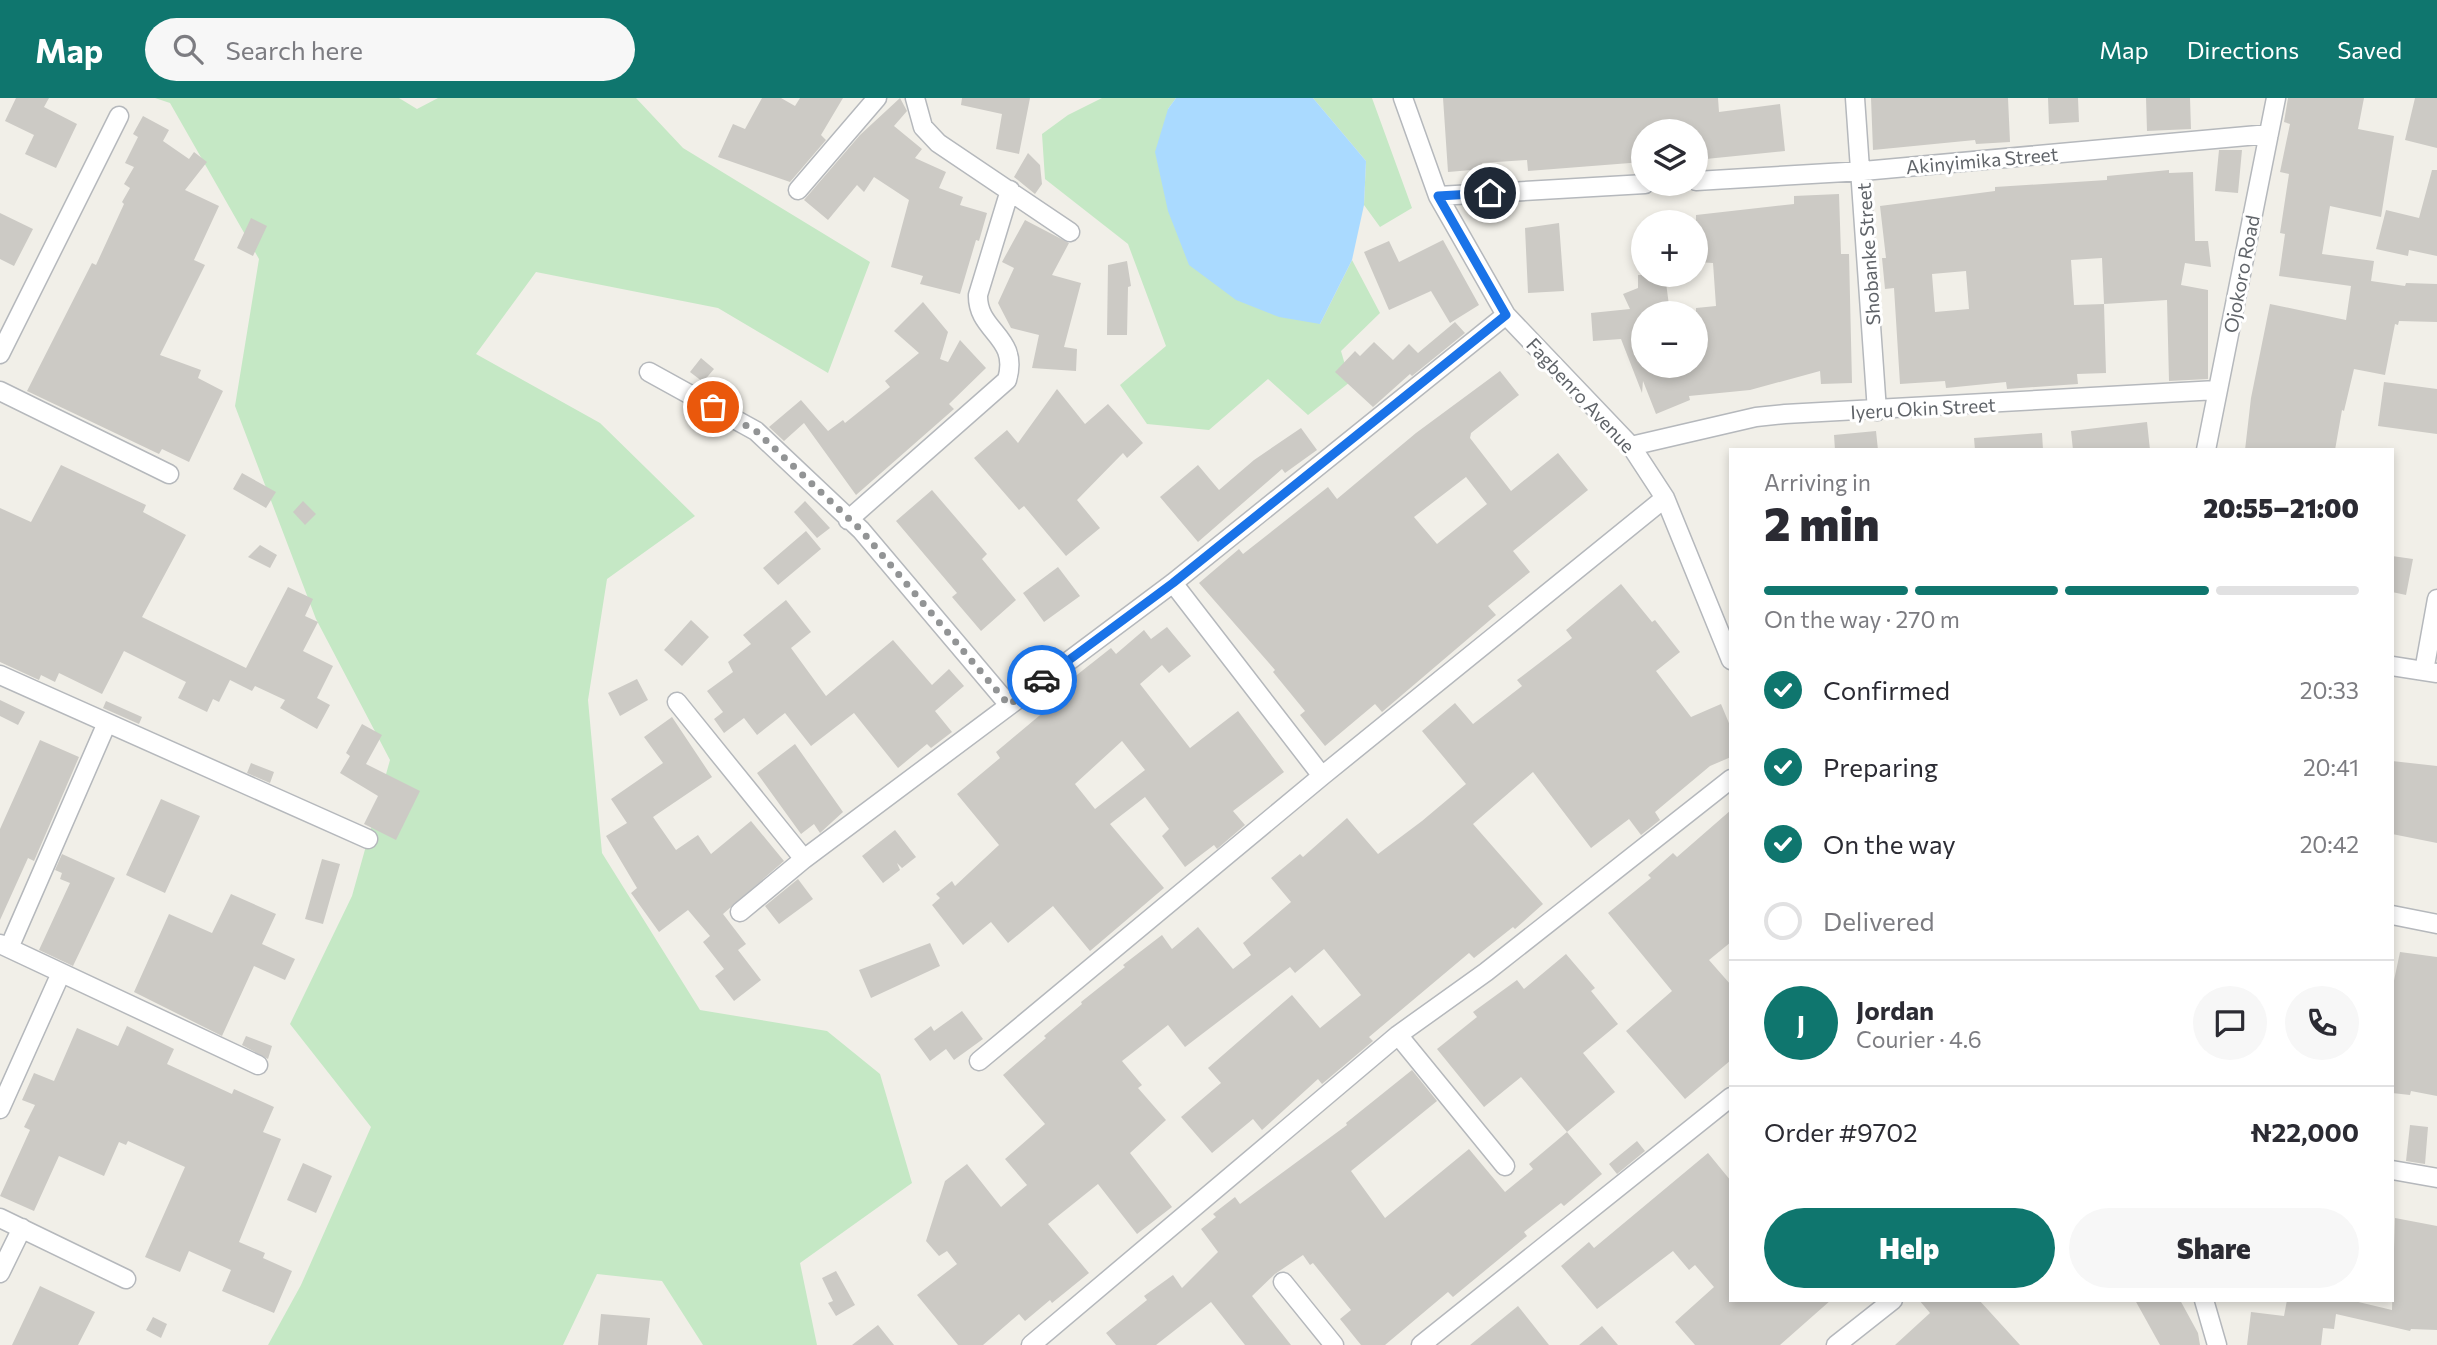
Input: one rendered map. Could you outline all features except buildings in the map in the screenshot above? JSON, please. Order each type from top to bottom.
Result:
[{"type":"street","points":[[798,190],[877,98]]},
{"type":"street","points":[[915,98],[923,127],[938,144],[1070,232]]},
{"type":"street","name":"Fagbenro Avenue","points":[[1403,98],[1438,196],[1506,315],[1631,446],[1665,498],[1729,655]]},
{"type":"street","name":"Shobanke Street","points":[[1856,98],[1877,411]]},
{"type":"street","name":"Ojokoro Road","points":[[2206,448],[2276,98]]},
{"type":"street","points":[[0,354],[119,116]]},
{"type":"street","name":"Akinyimika Street","points":[[1708,180],[1863,171],[2269,134]]},
{"type":"street","points":[[1438,196],[1631,185]]},
{"type":"street","points":[[848,520],[1007,380],[1012,363],[1007,349],[978,309],[978,295],[1010,190]]},
{"type":"street","points":[[740,912],[804,859],[1173,583],[1506,315]]},
{"type":"street","points":[[649,372],[756,431],[861,530],[1009,705]]},
{"type":"street","name":"Iyeru Okin Street","points":[[1631,446],[1756,417],[2217,390]]},
{"type":"street","points":[[0,391],[169,474]]},
{"type":"street","points":[[979,1060],[1322,776],[1665,498]]},
{"type":"street","points":[[1173,583],[1322,776]]},
{"type":"street","points":[[2394,666],[2431,672],[2437,599]]},
{"type":"street","points":[[0,675],[368,839]]},
{"type":"street","points":[[677,702],[804,859]]},
{"type":"street","points":[[106,724],[4,946],[258,1065]]},
{"type":"street","points":[[1031,1345],[1398,1035],[1486,972],[1729,781]]},
{"type":"street","points":[[2394,915],[2437,924]]},
{"type":"street","points":[[0,1109],[61,973]]},
{"type":"street","points":[[1398,1035],[1505,1166]]},
{"type":"street","points":[[1421,1345],[1729,1099]]},
{"type":"street","points":[[2394,1170],[2437,1178]]},
{"type":"street","points":[[0,1218],[127,1279]]},
{"type":"street","points":[[0,1273],[22,1228]]},
{"type":"street","points":[[1283,1282],[1334,1345]]},
{"type":"street","points":[[1836,1345],[1890,1302]]},
{"type":"street","points":[[2205,1302],[2217,1345]]},
{"type":"green space","points":[[155,98],[399,98],[417,109],[438,98],[636,98],[683,148],[870,262],[828,373],[718,308],[536,272],[476,354],[600,423],[695,516],[607,579],[588,700],[602,853],[700,1010],[827,1031],[880,1074],[912,1183],[800,1263],[817,1345],[703,1345],[662,1281],[597,1274],[563,1345],[268,1345],[301,1285],[371,1127],[290,1024],[352,896],[390,760],[316,619],[235,406],[259,259],[170,103]]},
{"type":"green space","points":[[1102,98],[1176,98],[1168,109],[1320,324],[1352,260],[1380,313],[1341,351],[1350,382],[1308,415],[1268,379],[1209,430],[1147,424],[1120,385],[1166,346],[1128,244],[1045,179],[1042,134],[1068,115]]},
{"type":"green space","points":[[1313,98],[1372,98],[1412,208],[1380,227],[1364,205],[1366,161]]},
{"type":"water","points":[[1176,98],[1313,98],[1366,161],[1364,205],[1352,260],[1320,324],[1279,317],[1236,300],[1189,265],[1168,211],[1155,152],[1168,109]]},
{"type":"way so far","points":[[713,407],[756,431],[861,530],[1009,705],[1042,680]]},
{"type":"route","points":[[1042,680],[1173,583],[1506,315],[1438,196],[1490,193]]}]
